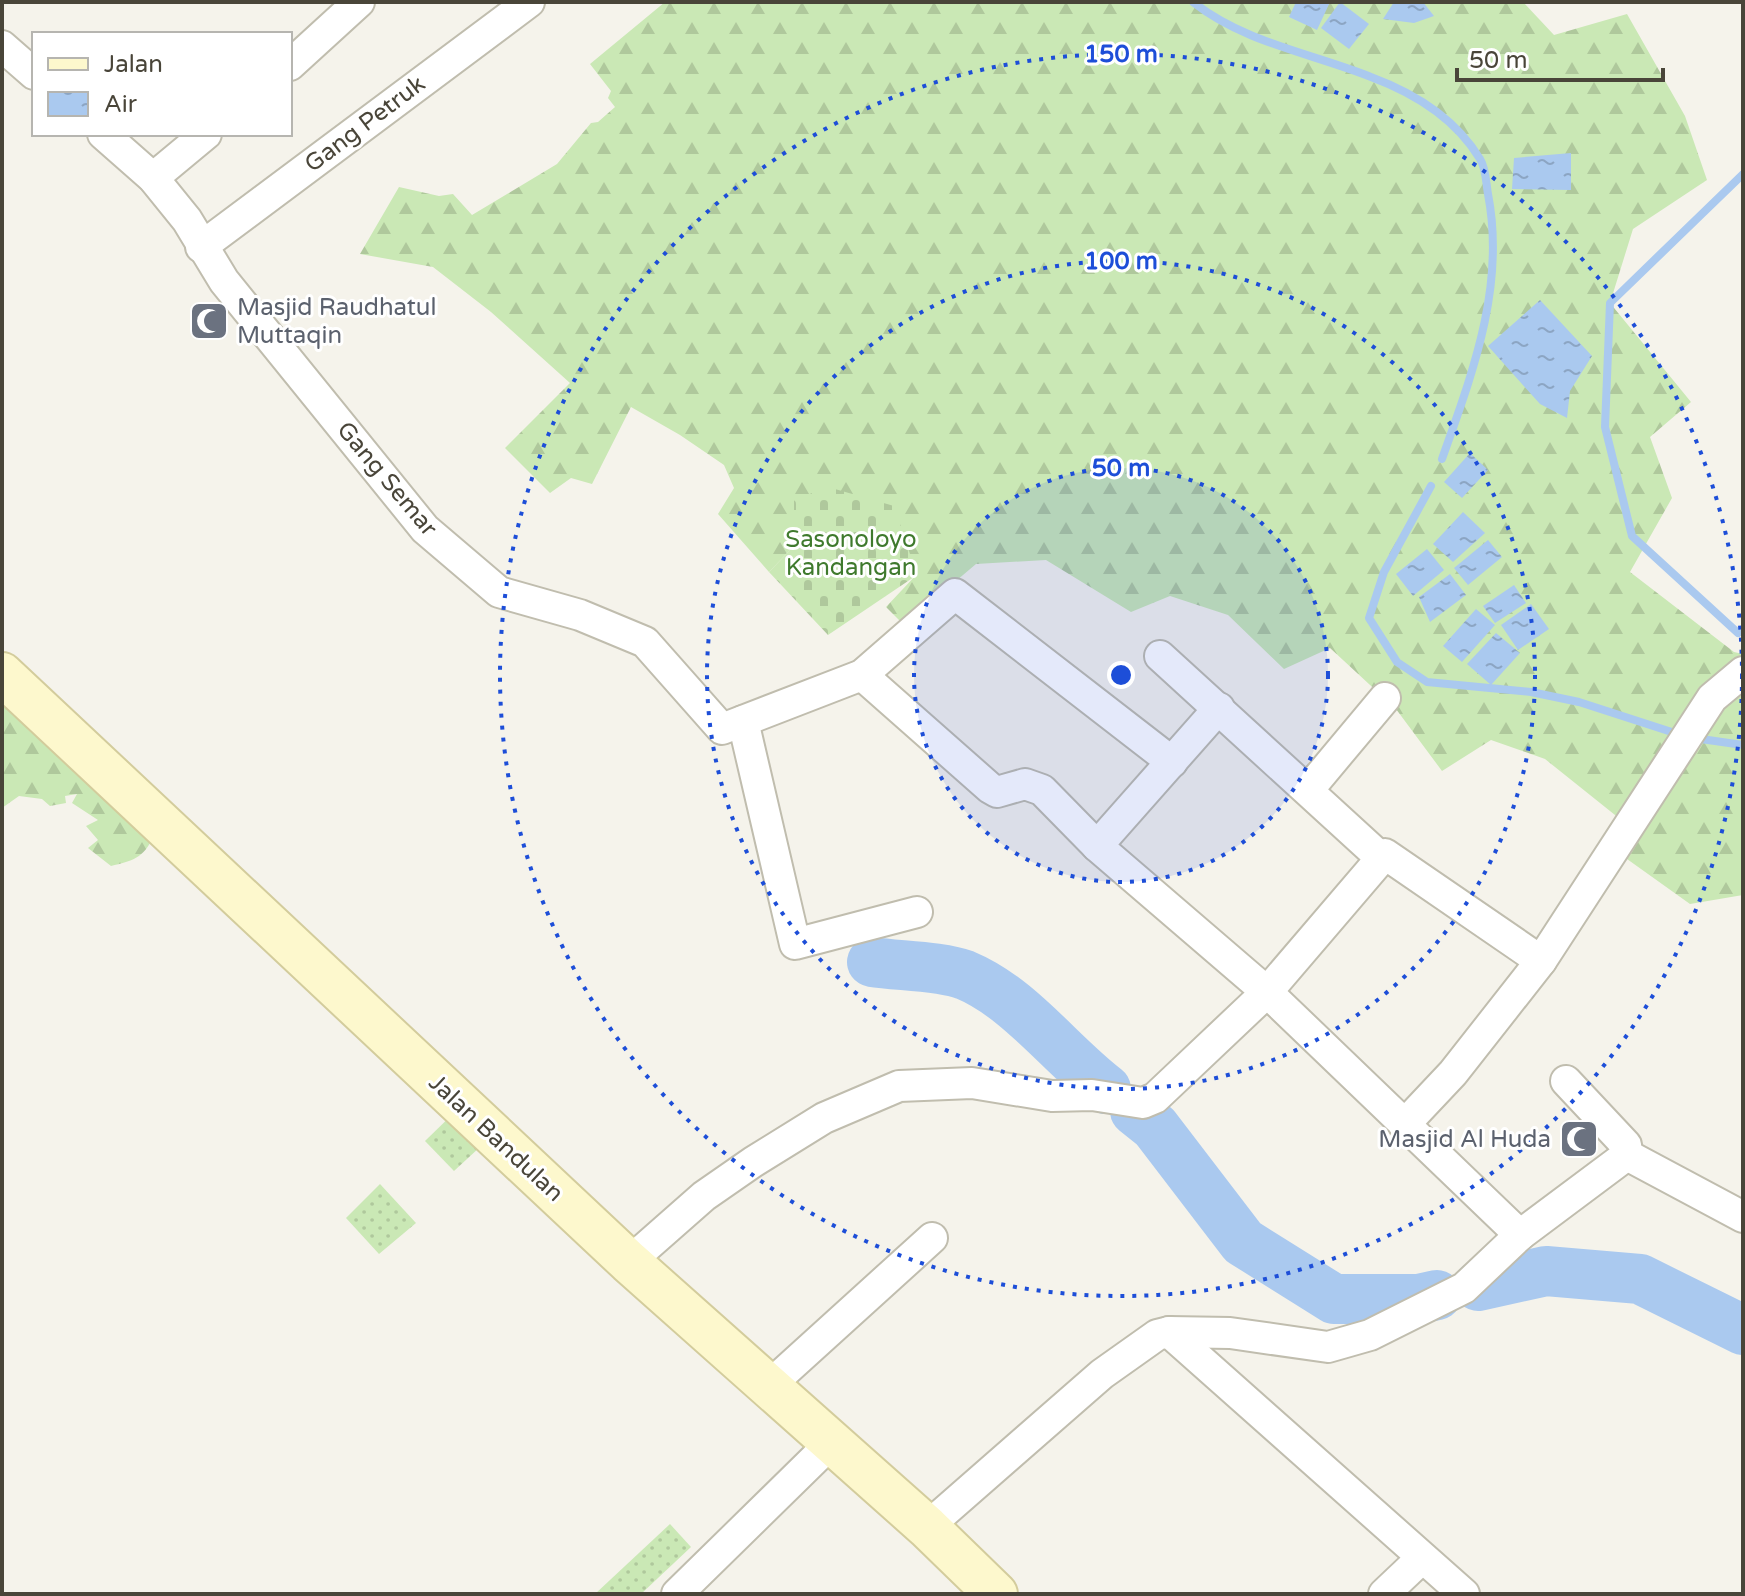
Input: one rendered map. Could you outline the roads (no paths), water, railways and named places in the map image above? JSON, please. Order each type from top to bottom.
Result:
[{"type":"street","points":[[292,63],[359,2]]},
{"type":"street","name":"Gang Petruk","points":[[201,247],[529,2]]},
{"type":"street","points":[[2,46],[32,72]]},
{"type":"street","name":"Gang Semar","points":[[105,136],[153,178],[187,220],[224,281],[425,529],[499,592],[580,615],[645,642],[732,725]]},
{"type":"street","points":[[153,178],[204,136]]},
{"type":"street","points":[[917,912],[795,944],[732,725],[862,675],[955,594],[1172,762]]},
{"type":"street","points":[[1160,656],[1385,856],[1541,961]]},
{"type":"street","points":[[1404,1125],[1453,1073],[1541,961],[1698,717],[1712,698],[1743,672]]},
{"type":"street","name":"Jalan Bandulan","points":[[2,674],[629,1262],[927,1527],[996,1594]]},
{"type":"street","points":[[862,675],[990,788],[997,792],[1033,785],[1097,846],[1267,992],[1520,1235]]},
{"type":"street","points":[[1308,790],[1385,698]]},
{"type":"street","points":[[1097,846],[1219,708]]},
{"type":"street","points":[[629,1262],[704,1196],[824,1118],[899,1086],[972,1083],[1052,1096],[1092,1095],[1143,1103],[1155,1098],[1267,992],[1385,856]]},
{"type":"street","points":[[1566,1081],[1626,1145],[1627,1155]]},
{"type":"street","points":[[1627,1155],[1743,1217]]},
{"type":"street","points":[[927,1527],[1102,1374],[1157,1335],[1169,1332],[1230,1333],[1328,1347],[1370,1335],[1464,1288],[1520,1235],[1627,1155]]},
{"type":"street","points":[[770,1385],[932,1238]]},
{"type":"street","points":[[1169,1332],[1464,1594]]},
{"type":"street","points":[[677,1594],[832,1442]]},
{"type":"street","points":[[1384,1594],[1422,1558]]},
{"type":"water","points":[[1296,2],[1330,2],[1317,30],[1289,17]]},
{"type":"water","points":[[1340,2],[1369,24],[1349,49],[1321,28]]},
{"type":"water","points":[[1394,2],[1423,2],[1434,16],[1414,23],[1383,19]]},
{"type":"water","points":[[1571,153],[1571,190],[1512,189],[1514,158]]},
{"type":"water","points":[[1540,300],[1592,356],[1570,391],[1567,418],[1540,404],[1488,346]]},
{"type":"water","points":[[1470,453],[1488,470],[1462,498],[1444,482]]},
{"type":"water","points":[[1463,512],[1485,533],[1453,562],[1433,544]]},
{"type":"water","points":[[1488,540],[1502,557],[1468,585],[1454,568]]},
{"type":"water","points":[[1427,549],[1444,570],[1413,596],[1396,574]]},
{"type":"water","points":[[1450,574],[1466,595],[1430,622],[1419,597]]},
{"type":"water","points":[[1514,585],[1526,603],[1495,623],[1483,606]]},
{"type":"water","points":[[1531,604],[1549,629],[1518,650],[1501,625]]},
{"type":"water","points":[[1476,609],[1495,625],[1462,662],[1443,646]]},
{"type":"water","points":[[1496,633],[1520,653],[1491,685],[1467,664]]},
{"type":"waterway","points":[[1193,2],[1234,28],[1387,83],[1418,99],[1459,132],[1482,163],[1492,229],[1493,263],[1489,296],[1474,362],[1442,459]]},
{"type":"waterway","points":[[1738,633],[1632,536],[1605,427],[1610,303],[1743,174]]},
{"type":"waterway","points":[[1431,486],[1384,572],[1369,618],[1397,662],[1427,682],[1531,692],[1579,702],[1681,735]]},
{"type":"waterway","points":[[1694,738],[1743,745]]},
{"type":"waterway","points":[[872,962],[944,970],[965,975],[985,985],[1004,997],[1106,1089]]},
{"type":"waterway","points":[[1135,1111],[1155,1127],[1243,1242],[1334,1299],[1419,1299],[1437,1295]]},
{"type":"waterway","points":[[1478,1286],[1546,1271],[1640,1279],[1743,1330]]},
{"type":"place","name":"Masjid Raudhatul Muttaqin","points":[[209,321]]},
{"type":"place","name":"Masjid Al Huda","points":[[1579,1139]]},
{"type":"park label","name":"Sasonoloyo Kandangan","points":[[851,553]]}]
